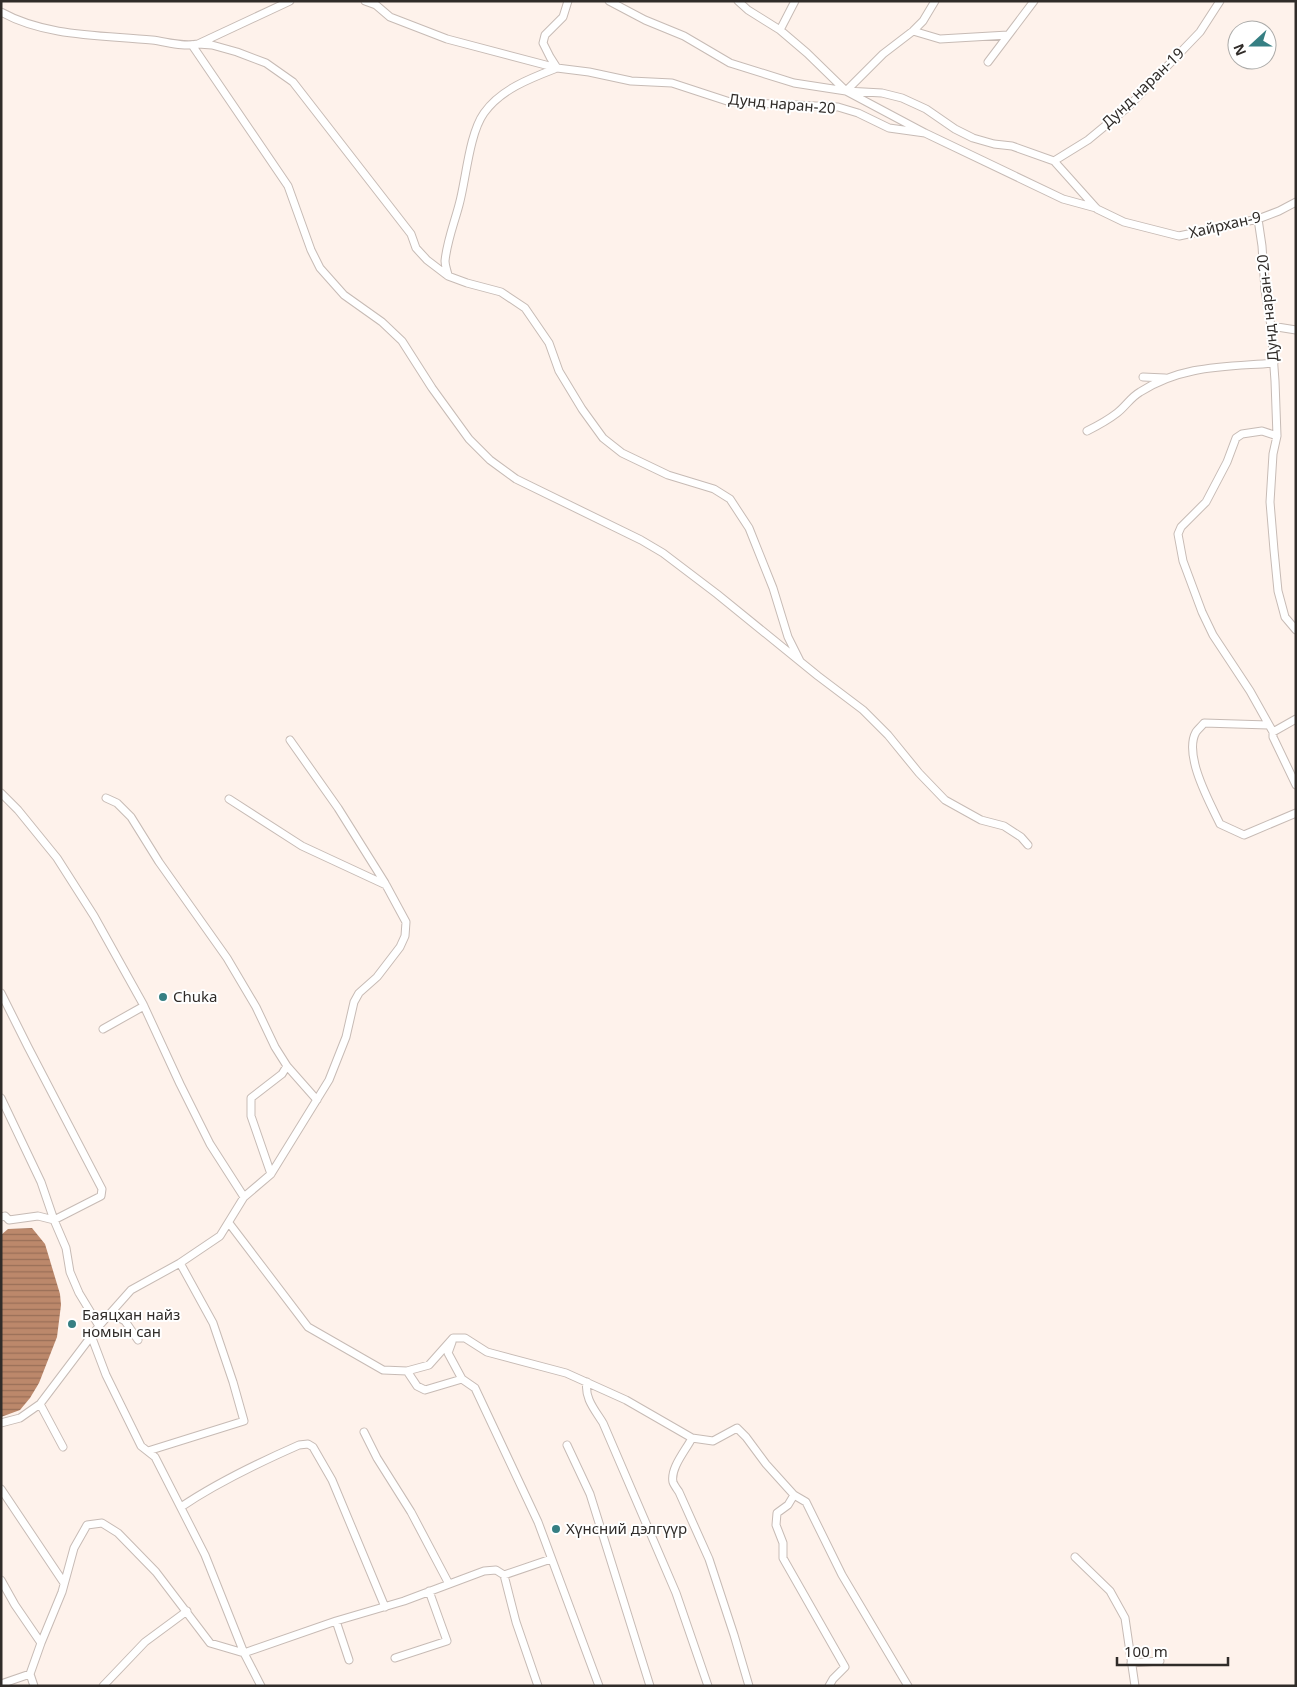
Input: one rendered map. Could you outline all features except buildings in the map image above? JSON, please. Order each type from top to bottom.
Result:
[{"type":"street","points":[[195,45],[290,1]]},
{"type":"street","name":"Дунд наран-20","points":[[365,1],[376,5],[390,17],[447,39],[557,68],[589,72],[631,81],[672,83],[730,102],[838,107],[858,113],[889,128],[925,133]]},
{"type":"street","points":[[448,276],[445,264],[449,238],[459,205],[473,141],[482,115],[504,93],[536,76],[557,68],[543,43],[545,35],[563,16],[568,1]]},
{"type":"street","name":"Дунд наран-20","points":[[609,1],[645,20],[684,36],[730,63],[794,83],[846,91],[882,93],[902,98],[926,109],[955,129],[973,138],[994,144],[1012,146],[1054,161],[1096,208],[1124,222]]},
{"type":"street","name":"Дунд наран-20","points":[[738,1],[748,10],[780,30],[846,91]]},
{"type":"street","points":[[780,30],[796,1]]},
{"type":"street","points":[[934,1],[923,21],[883,54],[846,91],[925,133],[1063,199],[1096,208]]},
{"type":"street","points":[[988,62],[1034,1]]},
{"type":"street","name":"Дунд наран-19","points":[[1054,161],[1088,140],[1128,107],[1200,32],[1220,1]]},
{"type":"street","points":[[1,12],[30,26],[112,37],[154,40],[186,46],[212,45],[266,63],[293,82],[411,234],[416,248],[426,260],[448,276],[501,292],[524,308],[549,343],[559,371],[582,409],[603,438],[622,453],[660,471],[714,489],[730,499],[749,528],[788,637],[801,663]]},
{"type":"street","points":[[913,31],[940,38],[1008,35]]},
{"type":"street","points":[[195,45],[288,186],[311,250],[320,268],[344,295],[382,322],[402,341],[432,388],[469,439],[490,460],[516,479],[641,540],[663,553],[863,710],[888,735],[945,800],[981,820],[1004,826],[1021,837],[1028,845]]},
{"type":"street","name":"Хайрхан-9","points":[[1124,222],[1179,236],[1258,219],[1279,212],[1296,202]]},
{"type":"street","name":"Дунд наран-20","points":[[1258,219],[1265,290],[1272,326],[1276,398],[1277,436],[1270,502],[1278,591],[1285,617],[1296,630]]},
{"type":"street","points":[[1272,326],[1296,330]]},
{"type":"street","points":[[1088,431],[1117,414],[1137,393],[1165,378],[1211,368],[1274,362]]},
{"type":"street","points":[[1143,377],[1165,378]]},
{"type":"street","points":[[1277,436],[1262,431],[1242,434],[1236,438],[1227,462],[1206,502],[1182,527],[1178,534],[1183,561],[1202,612],[1213,635],[1250,691],[1273,732],[1273,737],[1296,785]]},
{"type":"street","points":[[1273,732],[1296,719]]},
{"type":"street","points":[[1268,725],[1204,723],[1196,732],[1192,746],[1200,783],[1220,824],[1244,835],[1296,813]]},
{"type":"street","points":[[1,1423],[20,1418],[40,1404],[100,1326],[131,1290],[180,1263],[220,1236],[244,1196],[271,1174],[317,1100],[329,1080],[346,1037],[354,1002],[392,958],[405,936],[406,922],[386,885],[338,808],[290,740]]},
{"type":"street","points":[[1,793],[18,810],[57,858],[94,916],[144,1006],[210,1144],[244,1196]]},
{"type":"street","points":[[106,798],[117,803],[131,817],[159,862],[227,958],[256,1007],[274,1047],[287,1066],[317,1100]]},
{"type":"street","points":[[229,799],[302,846],[386,885],[402,906]]},
{"type":"street","points":[[1,993],[103,1193],[101,1196],[54,1220],[38,1216],[9,1220],[3,1216],[1,1207]]},
{"type":"street","points":[[103,1029],[144,1006]]},
{"type":"street","points":[[271,1174],[251,1116],[251,1098],[282,1074],[287,1066]]},
{"type":"street","points":[[1,1098],[41,1182],[66,1248],[70,1272],[100,1326]]},
{"type":"street","points":[[228,1224],[308,1327],[383,1370],[406,1371],[429,1365],[453,1338],[465,1338],[487,1352],[566,1373],[587,1382],[626,1400],[692,1438],[713,1441],[736,1428],[746,1437],[766,1464],[794,1495],[806,1502],[842,1575],[908,1686]]},
{"type":"street","points":[[148,1451],[244,1421],[213,1323],[180,1263]]},
{"type":"street","points":[[111,1313],[125,1321],[138,1340]]},
{"type":"street","points":[[92,1338],[106,1375],[141,1446],[155,1457],[205,1555],[244,1653],[261,1686]]},
{"type":"street","points":[[453,1338],[448,1353],[462,1379],[475,1388],[538,1522],[599,1686]]},
{"type":"street","points":[[406,1371],[417,1386],[425,1390],[462,1379]]},
{"type":"street","points":[[587,1382],[588,1400],[603,1423],[673,1584],[708,1686]]},
{"type":"street","points":[[40,1404],[63,1447]]},
{"type":"street","points":[[364,1432],[377,1458],[412,1512],[449,1584]]},
{"type":"street","points":[[692,1438],[686,1452],[680,1458],[673,1472],[673,1483],[679,1492],[709,1559],[734,1635],[748,1686]]},
{"type":"street","points":[[181,1507],[202,1493],[248,1468],[299,1445],[308,1444],[313,1447],[332,1480],[385,1607]]},
{"type":"street","points":[[567,1445],[590,1494],[650,1686]]},
{"type":"street","points":[[1,1489],[64,1583]]},
{"type":"street","points":[[794,1495],[788,1505],[777,1513],[776,1525],[783,1543],[784,1558],[845,1667],[832,1679],[830,1686]]},
{"type":"street","points":[[34,1686],[30,1674],[64,1583],[74,1548],[87,1525],[102,1523],[118,1533],[156,1572],[210,1643],[244,1653],[336,1621],[385,1607],[484,1571],[496,1570],[504,1575],[516,1622],[538,1686]]},
{"type":"street","points":[[1075,1557],[1110,1591],[1125,1618],[1135,1686]]},
{"type":"street","points":[[504,1575],[551,1559]]},
{"type":"street","points":[[1,1580],[15,1605],[41,1643]]},
{"type":"street","points":[[395,1658],[447,1641],[429,1591]]},
{"type":"street","points":[[103,1686],[145,1642],[187,1612]]},
{"type":"street","points":[[336,1621],[349,1660]]},
{"type":"street","points":[[1131,1663],[1160,1661]]},
{"type":"street","points":[[1,1684],[30,1674]]},
{"type":"shaded area","points":[[32,1228],[45,1244],[60,1294],[61,1305],[57,1337],[39,1383],[30,1398],[20,1410],[1,1417],[1,1235],[8,1229]]},
{"type":"place","name":"Chuka","points":[[163,997]]},
{"type":"place","name":"Баяцхан найз номын сан","points":[[72,1324]]},
{"type":"place","name":"Хүнсний дэлгүүр","points":[[556,1529]]}]
